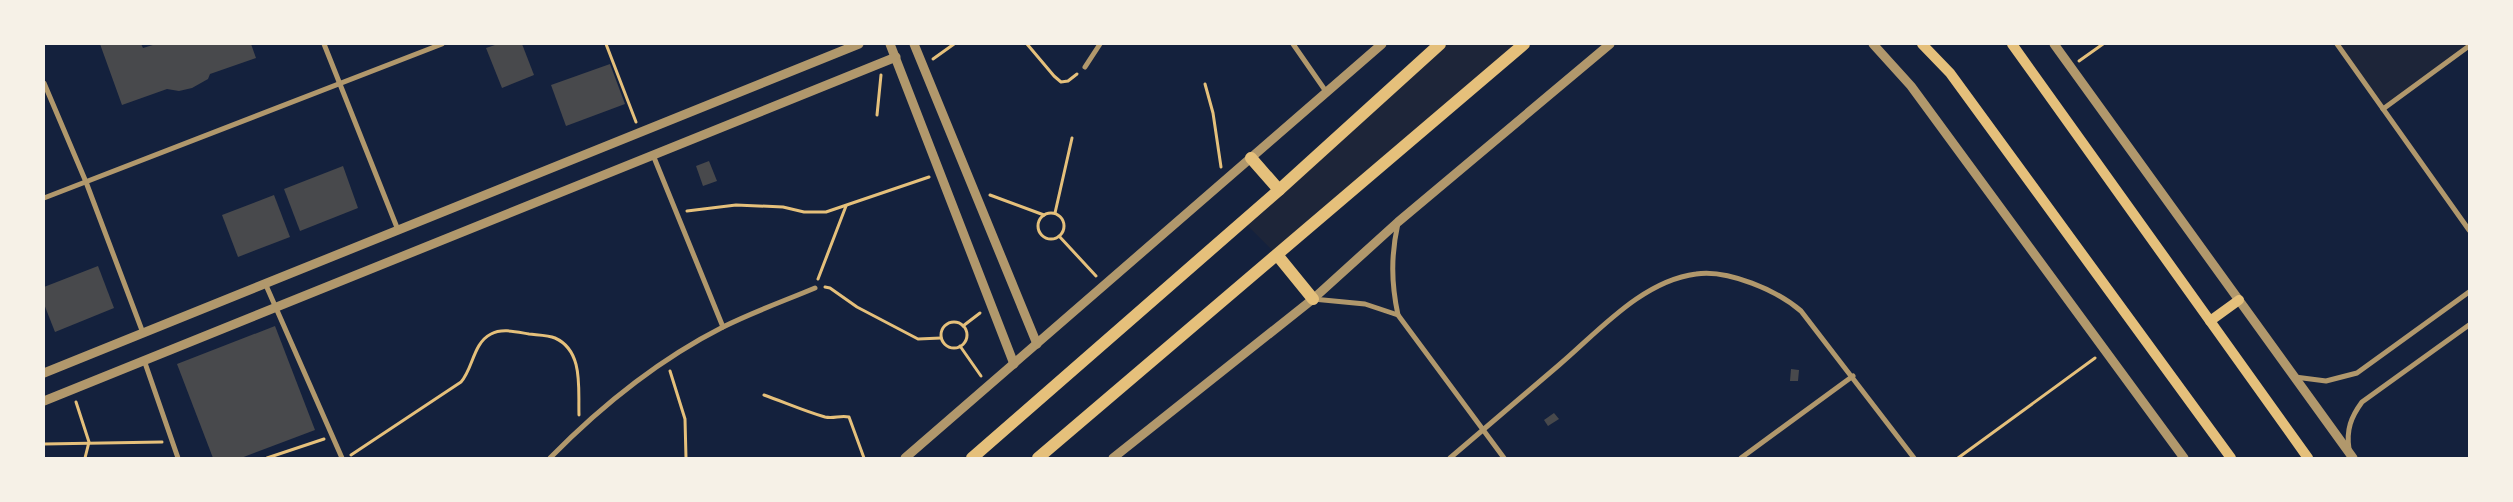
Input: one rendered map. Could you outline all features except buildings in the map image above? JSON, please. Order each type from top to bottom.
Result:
[{"type":"main road","points":[[972,458],[1279,190],[1440,44]]},
{"type":"main road","points":[[1038,458],[1278,256],[1524,44]]},
{"type":"main road","points":[[1922,44],[1950,74],[2231,458]]},
{"type":"main road","points":[[2012,44],[2308,458]]},
{"type":"main road","points":[[1251,158],[1279,190]]},
{"type":"main road","points":[[1278,256],[1312,299]]},
{"type":"main road","points":[[2210,321],[2239,300]]},
{"type":"street","points":[[324,44],[398,230]]},
{"type":"street","points":[[44,198],[442,44]]},
{"type":"street","points":[[44,372],[859,44]]},
{"type":"street","points":[[890,44],[1014,364]]},
{"type":"street","points":[[914,44],[1037,344]]},
{"type":"street","points":[[1086,66],[1100,44]]},
{"type":"street","points":[[1293,44],[1327,93]]},
{"type":"street","points":[[905,458],[1382,44]]},
{"type":"street","points":[[1112,458],[1312,299],[1398,222],[1610,44]]},
{"type":"street","points":[[1874,44],[1911,86],[2184,458]]},
{"type":"street","points":[[2054,44],[2351,455]]},
{"type":"street","points":[[2337,44],[2469,230]]},
{"type":"street","points":[[2383,109],[2469,46]]},
{"type":"street","points":[[44,401],[896,58]]},
{"type":"street","points":[[44,83],[86,182],[143,332]]},
{"type":"street","points":[[654,155],[723,327]]},
{"type":"street","points":[[1398,222],[1391,268],[1393,292],[1398,314],[1504,458]]},
{"type":"street","points":[[1450,458],[1626,308],[1661,285],[1697,273],[1736,279],[1761,287],[1787,299],[1801,311],[1853,376],[1914,458]]},
{"type":"street","points":[[265,284],[342,458]]},
{"type":"street","points":[[550,458],[620,393],[666,361],[723,327],[815,288]]},
{"type":"street","points":[[2294,377],[2326,382],[2357,373],[2469,292]]},
{"type":"street","points":[[1312,299],[1330,299],[1365,304],[1398,314]]},
{"type":"street","points":[[2351,455],[2349,425],[2354,412],[2362,402],[2469,326]]},
{"type":"street","points":[[144,360],[178,458]]},
{"type":"street","points":[[1741,458],[1853,376]]},
{"type":"path","points":[[606,44],[640,132]]},
{"type":"path","points":[[923,66],[954,44]]},
{"type":"path","points":[[1027,44],[1061,82],[1068,81],[1086,66]]},
{"type":"path","points":[[2070,67],[2103,44]]},
{"type":"path","points":[[877,114],[882,63]]},
{"type":"path","points":[[1205,84],[1213,113],[1224,183]]},
{"type":"path","points":[[1055,213],[1072,138]]},
{"type":"path","points":[[676,213],[736,205],[783,207],[804,212],[826,212],[941,173]]},
{"type":"path","points":[[972,188],[1044,215],[1055,213],[1060,216],[1064,226],[1059,236]]},
{"type":"path","points":[[846,205],[815,288],[830,288],[857,307],[918,339],[941,338]]},
{"type":"path","points":[[1044,215],[1040,219],[1039,231],[1048,238],[1059,236]]},
{"type":"path","points":[[1059,236],[1105,285]]},
{"type":"path","points":[[963,326],[992,304]]},
{"type":"path","points":[[958,323],[963,326],[966,337],[960,346],[949,347],[941,338],[941,333],[947,324],[958,323]]},
{"type":"path","points":[[346,458],[461,382],[466,376],[470,362],[486,338],[492,333],[506,330],[553,337],[569,348],[574,357],[578,377],[579,430]]},
{"type":"path","points":[[960,346],[988,386]]},
{"type":"path","points":[[1958,458],[2105,350]]},
{"type":"path","points":[[666,361],[685,419],[686,458]]},
{"type":"path","points":[[72,389],[90,442],[85,458]]},
{"type":"path","points":[[764,395],[824,416],[835,418],[849,417],[864,458]]},
{"type":"path","points":[[267,458],[331,436]]},
{"type":"path","points":[[44,444],[172,442]]},
{"type":"shaded area","points":[[1440,44],[1523,44],[1278,256],[1243,221]]},
{"type":"shaded area","points":[[2337,44],[2469,44],[2383,109]]}]
